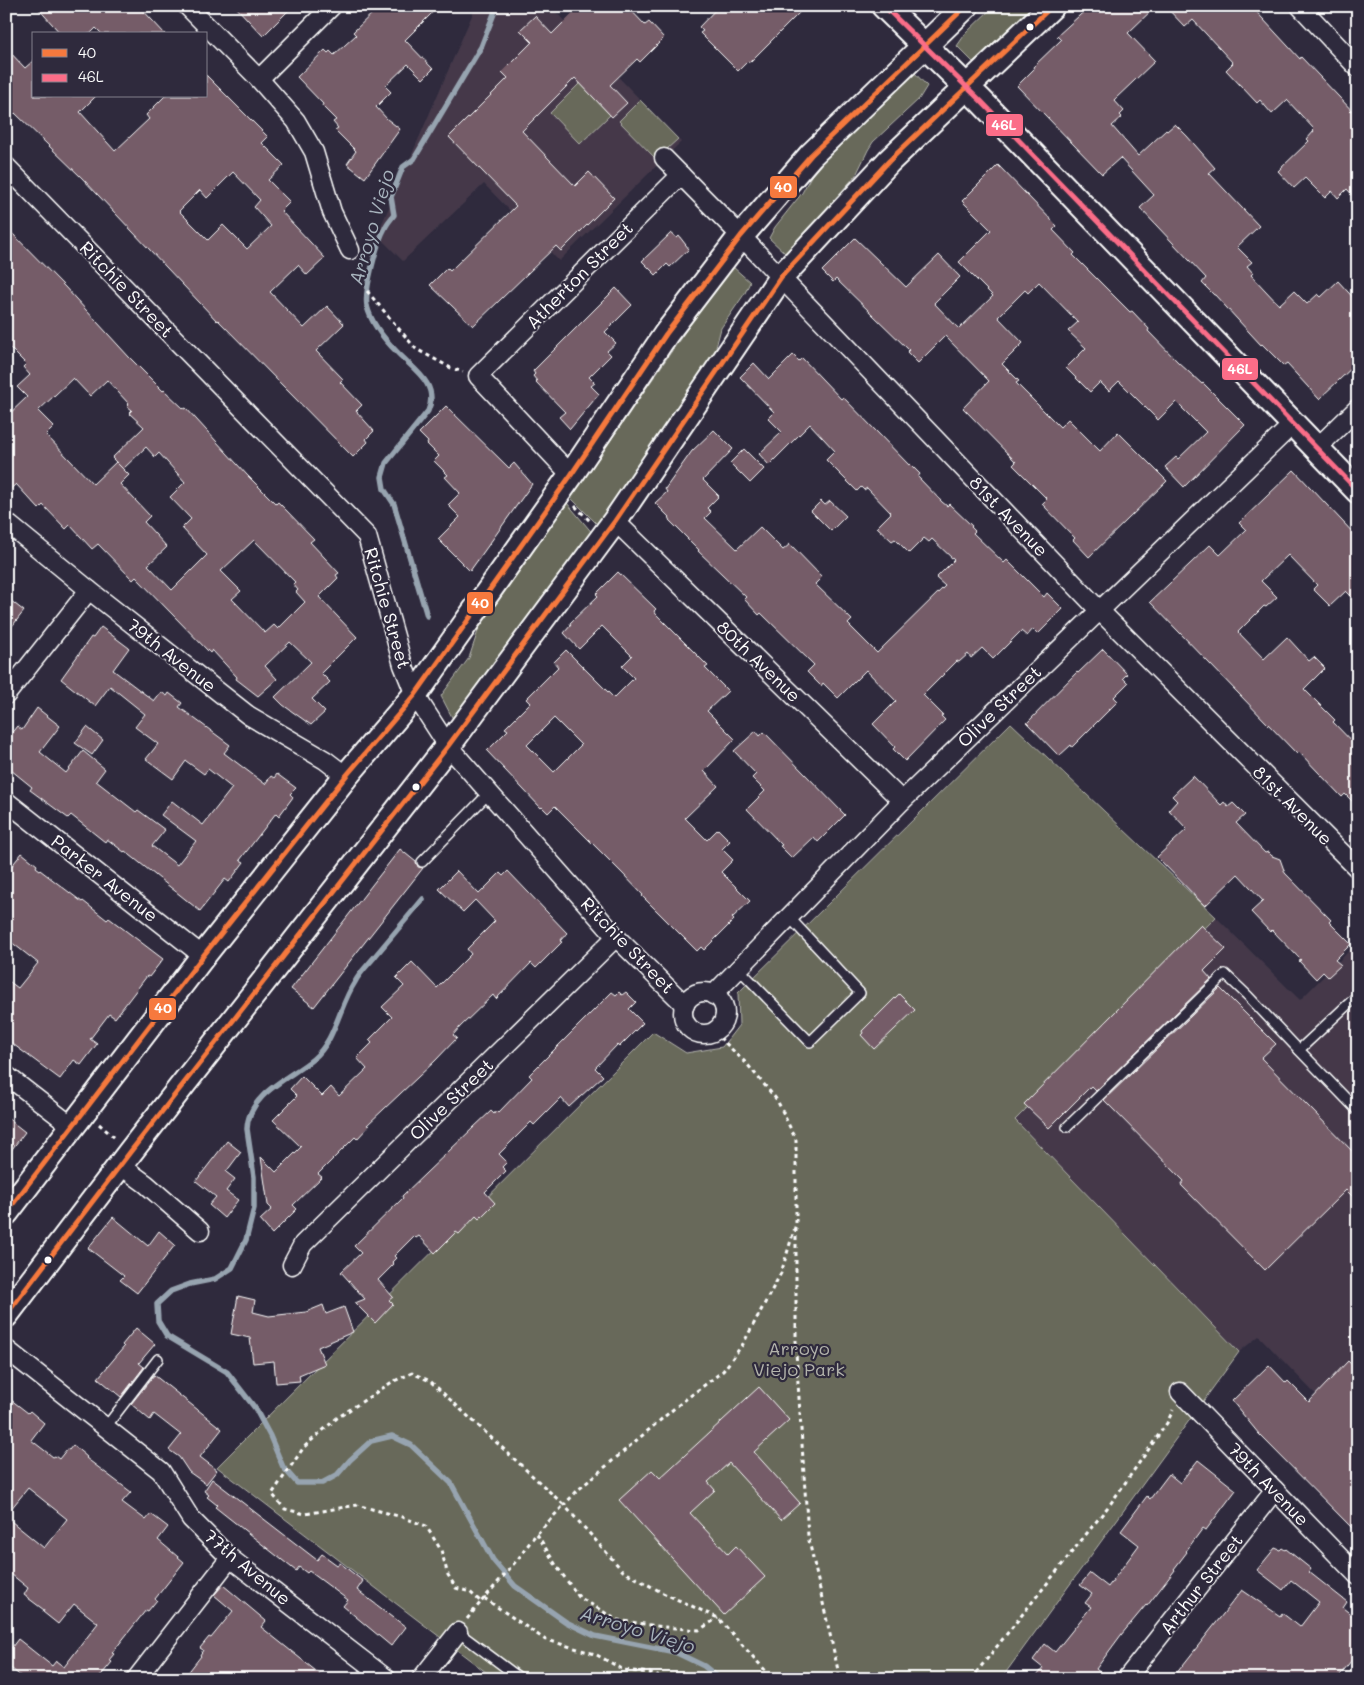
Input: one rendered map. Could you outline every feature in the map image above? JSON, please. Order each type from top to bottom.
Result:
[{"type":"main road","points":[[884,6],[966,87],[1358,491]]},
{"type":"main road","points":[[6,1213],[203,956],[346,776],[415,695],[566,483],[666,334],[741,236],[811,155],[966,6]]},
{"type":"main road","points":[[6,1315],[126,1158],[448,746],[610,529],[781,277],[889,161],[1052,6]]},
{"type":"street","points":[[187,6],[259,79],[296,121],[314,152],[332,212],[350,250]]},
{"type":"street","points":[[259,79],[332,6]]},
{"type":"street","points":[[1300,6],[1358,68]]},
{"type":"street","name":"81st Avenue","points":[[664,158],[781,277],[1099,610],[1358,870]]},
{"type":"street","name":"Ritchie Street","points":[[6,166],[367,536],[403,665],[415,695],[448,746],[616,937],[685,1005]]},
{"type":"street","name":"Atherton Street","points":[[478,376],[681,175]]},
{"type":"street","points":[[478,376],[566,483]]},
{"type":"street","points":[[1316,449],[1358,408]]},
{"type":"street","name":"Olive Street","points":[[713,994],[902,801],[1292,425]]},
{"type":"street","name":"79th Avenue","points":[[6,522],[248,716],[325,760],[346,776]]},
{"type":"street","name":"80th Avenue","points":[[610,529],[902,801]]},
{"type":"street","points":[[6,695],[89,590]]},
{"type":"street","name":"Parker Avenue","points":[[6,801],[203,956]]},
{"type":"street","name":"Olive Street","points":[[292,1265],[303,1244],[616,937]]},
{"type":"street","points":[[702,992],[713,994],[720,1000],[723,1006],[724,1016],[720,1027],[714,1032],[703,1034],[690,1029],[686,1024],[683,1013],[685,1005],[696,994],[702,992]]},
{"type":"street","points":[[6,1074],[78,1120]]},
{"type":"street","points":[[126,1158],[146,1184],[200,1231]]},
{"type":"street","name":"77th Avenue","points":[[6,1349],[161,1471],[191,1519],[230,1558],[387,1679]]},
{"type":"street","name":"79th Avenue","points":[[1180,1392],[1358,1576]]},
{"type":"street","name":"Arthur Street","points":[[1126,1679],[1275,1490]]},
{"type":"street","points":[[136,1679],[230,1558]]},
{"type":"street","points":[[421,1679],[458,1632]]},
{"type":"lane","points":[[422,862],[489,793]]},
{"type":"lane","points":[[739,969],[810,1042],[860,993],[789,917]]},
{"type":"lane","points":[[1067,1127],[1225,974],[1358,1111]]},
{"type":"lane","points":[[1299,1050],[1358,995]]},
{"type":"lane","points":[[1341,1010],[1358,1000]]},
{"type":"lane","points":[[105,1428],[158,1359]]},
{"type":"lane","points":[[458,1632],[521,1679]]},
{"type":"path","points":[[368,291],[416,349],[451,368],[478,376]]},
{"type":"path","points":[[566,483],[610,529]]},
{"type":"path","points":[[714,1032],[746,1064],[777,1100],[796,1140],[796,1352],[808,1536],[840,1679]]},
{"type":"path","points":[[78,1120],[126,1158]]},
{"type":"path","points":[[458,1632],[537,1534],[578,1490],[723,1370],[743,1344],[781,1272],[796,1224]]},
{"type":"path","points":[[481,1602],[470,1592],[456,1588],[448,1575],[441,1550],[426,1526],[402,1517],[357,1505],[305,1514],[285,1509],[272,1494],[304,1447],[337,1418],[365,1398],[412,1373],[430,1381],[564,1506],[623,1571],[662,1593],[718,1618],[773,1679]]},
{"type":"path","points":[[971,1679],[1112,1503],[1167,1423],[1180,1392]]},
{"type":"path","points":[[537,1534],[556,1567],[579,1597],[618,1620],[699,1630],[718,1618]]},
{"type":"path","points":[[484,1598],[544,1639],[595,1654],[624,1670],[649,1673],[666,1679]]},
{"type":"shaded area","points":[[476,6],[550,6],[681,142],[559,261],[484,184],[403,261],[377,235]]},
{"type":"shaded area","points":[[1216,917],[1300,1000],[1358,942],[1358,1438],[1259,1336],[1239,1352],[1015,1120]]},
{"type":"green space","points":[[994,6],[1033,6],[973,62],[957,46],[966,33]]},
{"type":"green space","points":[[912,70],[927,86],[919,99],[873,142],[856,175],[790,250],[785,253],[769,238],[775,227],[802,193],[820,159]]},
{"type":"green space","points":[[580,83],[610,115],[580,144],[550,113]]},
{"type":"green space","points":[[640,100],[678,139],[656,159],[619,121]]},
{"type":"green space","points":[[733,267],[750,282],[745,293],[721,328],[714,355],[598,525],[571,498],[726,272]]},
{"type":"green space","points":[[567,503],[594,535],[454,721],[441,696],[469,658],[479,628]]},
{"type":"green space","name":"Arroyo Viejo Park","points":[[1011,723],[1216,917],[1015,1120],[1239,1352],[1001,1679],[495,1679],[217,1467],[653,1032],[686,1053],[722,1047],[739,1025],[738,993]]},
{"type":"building","points":[[36,6],[139,6],[163,32],[100,32],[96,28],[92,32],[59,32]]},
{"type":"building","points":[[235,6],[293,6],[263,36]]},
{"type":"building","points":[[380,6],[439,6],[405,40],[433,69],[423,79],[408,64],[385,86],[391,92],[376,107],[400,129],[365,178],[347,164],[356,151],[335,130],[338,128],[333,122],[336,120],[297,77],[325,50],[328,53],[330,51],[334,55],[356,35],[353,32]]},
{"type":"building","points":[[580,6],[627,6],[645,25],[649,22],[664,38],[640,62],[637,59],[610,85],[627,103],[612,117],[575,78],[522,131],[575,186],[589,172],[614,198],[561,251],[556,246],[473,326],[430,285],[447,268],[450,271],[516,206],[449,137],[508,78],[502,72],[532,42],[520,30],[535,16],[552,34]]},
{"type":"building","points":[[719,6],[806,6],[750,62],[748,61],[738,71],[700,33],[703,31],[699,27]]},
{"type":"building","points":[[1090,6],[1156,6],[1128,33],[1155,61],[1114,100],[1124,111],[1120,115],[1122,117],[1112,126],[1138,156],[1175,124],[1215,168],[1209,173],[1259,226],[1237,247],[1252,262],[1247,266],[1253,273],[1251,275],[1279,305],[1294,291],[1307,304],[1318,294],[1321,297],[1338,281],[1358,303],[1358,362],[1319,399],[1287,364],[1284,366],[1261,345],[1202,283],[1206,278],[1140,208],[1154,195],[1120,158],[1102,174],[1017,86],[1034,69],[1033,67],[1061,40],[1057,36]]},
{"type":"building","points":[[1165,6],[1251,6],[1300,59],[1301,57],[1358,117],[1358,201],[1347,189],[1338,198],[1332,191],[1325,198],[1305,178],[1294,188],[1278,171],[1309,141],[1307,139],[1314,129],[1287,100],[1272,114],[1260,100],[1257,103],[1226,70],[1233,63],[1193,20],[1185,27]]},
{"type":"building","points":[[6,48],[25,68],[32,62],[32,98],[94,98],[80,112],[115,151],[149,119],[146,115],[163,98],[208,98],[208,77],[268,137],[262,143],[284,165],[268,180],[290,202],[281,211],[325,258],[307,275],[298,265],[270,292],[304,328],[327,306],[344,324],[316,351],[343,379],[340,382],[362,405],[356,411],[374,431],[366,439],[368,442],[353,457],[217,321],[82,178],[6,106]],"holes":[[[233,172],[260,200],[254,207],[271,226],[247,249],[223,225],[208,240],[179,211],[200,190],[207,198]]]},
{"type":"building","points":[[998,165],[1057,226],[1053,230],[1075,253],[1073,255],[1130,312],[1132,311],[1149,329],[1148,331],[1178,362],[1203,383],[1245,425],[1184,487],[1165,467],[1176,457],[1178,459],[1206,432],[1176,402],[1158,420],[1119,381],[1109,391],[1100,382],[1090,392],[1066,368],[1086,348],[1068,331],[1078,322],[1039,282],[1028,293],[1025,290],[998,317],[1023,343],[1002,364],[1019,381],[1016,383],[1060,427],[1068,419],[1100,451],[1118,432],[1167,481],[1089,557],[1073,540],[1075,538],[1042,504],[1047,499],[1013,465],[1016,462],[963,408],[989,381],[945,336],[918,363],[907,352],[909,350],[836,279],[833,282],[822,271],[855,238],[906,287],[939,255],[960,277],[934,303],[959,329],[993,296],[959,262],[991,230],[962,201]]},
{"type":"building","points":[[6,227],[65,287],[129,357],[163,391],[184,409],[186,408],[247,475],[276,504],[278,502],[314,539],[310,542],[339,573],[336,575],[338,578],[319,597],[357,637],[321,673],[330,682],[312,699],[325,712],[311,725],[275,697],[311,662],[290,642],[265,666],[277,679],[258,696],[236,679],[237,677],[212,650],[210,653],[136,577],[133,580],[98,544],[92,549],[70,525],[66,529],[43,505],[39,509],[16,484],[6,493],[6,417],[27,397],[17,387],[30,375],[23,367],[26,364],[6,344]],"holes":[[[73,378],[90,396],[107,380],[129,404],[127,406],[132,410],[129,413],[144,427],[112,458],[116,462],[93,484],[46,435],[54,427],[38,411]],[[146,447],[155,457],[159,453],[185,482],[170,497],[191,519],[182,528],[207,555],[172,590],[148,565],[167,547],[144,522],[150,516],[120,484],[129,475],[123,469]],[[254,540],[295,582],[293,584],[298,590],[296,592],[305,602],[278,629],[274,625],[265,633],[232,599],[241,591],[221,571]]]},
{"type":"building","points":[[671,233],[677,238],[679,236],[689,249],[670,267],[667,264],[656,275],[642,261]]},
{"type":"building","points":[[616,288],[632,305],[605,332],[616,343],[607,351],[611,355],[589,377],[595,383],[591,386],[599,394],[570,429],[559,417],[565,412],[536,382],[533,371]]},
{"type":"building","points":[[793,355],[799,361],[802,358],[841,399],[843,397],[920,474],[918,477],[942,502],[947,506],[949,504],[972,526],[975,531],[973,533],[1004,563],[1007,560],[1044,597],[1047,593],[1063,609],[1038,634],[1033,629],[1027,636],[1021,631],[993,659],[982,648],[971,658],[968,654],[959,662],[957,661],[923,695],[943,715],[941,716],[945,720],[905,761],[893,749],[895,747],[873,724],[896,701],[866,670],[838,698],[823,683],[821,686],[807,672],[814,665],[761,613],[759,615],[744,599],[746,597],[698,551],[655,503],[667,492],[665,489],[692,451],[714,430],[733,449],[703,480],[719,496],[707,508],[711,512],[705,518],[737,549],[760,527],[783,550],[790,544],[822,577],[815,584],[852,620],[848,624],[877,653],[945,586],[936,578],[954,560],[932,539],[929,542],[924,538],[909,553],[895,539],[892,541],[877,527],[891,513],[867,488],[864,490],[861,487],[857,491],[826,460],[835,451],[810,424],[769,465],[759,454],[782,432],[768,418],[774,412],[740,377],[754,363],[769,379]]},
{"type":"building","points":[[446,406],[509,468],[514,463],[532,484],[470,571],[438,539],[460,517],[448,505],[460,493],[445,477],[448,475],[434,461],[439,456],[419,433]]},
{"type":"building","points":[[744,449],[764,469],[750,483],[730,463]]},
{"type":"building","points":[[1294,470],[1358,538],[1358,603],[1346,591],[1330,606],[1313,589],[1317,585],[1288,555],[1261,581],[1277,597],[1266,607],[1264,606],[1238,632],[1264,659],[1287,637],[1309,661],[1314,657],[1325,668],[1304,689],[1335,720],[1333,722],[1358,748],[1358,807],[1345,794],[1342,797],[1299,752],[1297,754],[1150,602],[1210,545],[1220,555],[1246,530],[1239,523]]},
{"type":"building","points":[[821,501],[825,505],[830,501],[846,516],[831,531],[811,511]]},
{"type":"building","points":[[618,572],[656,609],[654,611],[656,614],[708,666],[705,668],[728,691],[707,711],[735,739],[704,771],[718,786],[685,818],[707,840],[718,829],[730,841],[722,849],[733,860],[721,872],[750,901],[704,950],[701,947],[697,951],[555,806],[548,813],[541,808],[487,751],[508,730],[505,728],[530,703],[526,699],[558,667],[554,662],[566,650],[614,698],[634,678],[622,666],[632,656],[602,626],[579,649],[564,633],[571,625],[570,623],[598,596],[596,594]],"holes":[[[554,718],[581,745],[554,772],[527,745]]]},
{"type":"building","points":[[6,597],[24,611],[6,634]]},
{"type":"building","points":[[101,627],[129,648],[113,670],[154,701],[161,692],[167,696],[169,693],[182,703],[179,707],[230,745],[224,753],[265,784],[271,776],[274,778],[277,774],[296,788],[290,794],[293,797],[279,816],[276,813],[240,860],[244,862],[229,882],[225,879],[200,911],[125,851],[107,839],[105,842],[71,815],[68,818],[30,790],[32,787],[6,766],[6,740],[17,726],[22,730],[37,708],[60,726],[40,752],[66,773],[83,751],[105,769],[96,781],[136,812],[138,810],[165,830],[152,846],[177,865],[196,841],[161,815],[172,801],[203,825],[232,788],[208,769],[204,774],[186,761],[173,779],[146,759],[158,744],[135,727],[145,714],[110,686],[95,706],[61,679],[91,637],[93,638]]},
{"type":"building","points":[[1103,649],[1127,674],[1123,678],[1128,683],[1114,697],[1118,701],[1072,747],[1071,745],[1059,756],[1027,723],[1077,672]]},
{"type":"building","points":[[87,727],[103,740],[92,755],[75,743]]},
{"type":"building","points":[[756,731],[760,736],[764,732],[845,815],[818,842],[814,837],[792,858],[747,809],[765,791],[752,778],[756,774],[734,751]]},
{"type":"building","points":[[1193,776],[1221,805],[1224,802],[1228,807],[1233,803],[1245,815],[1236,823],[1265,853],[1268,852],[1280,859],[1285,873],[1331,920],[1329,922],[1351,944],[1335,960],[1341,965],[1328,977],[1323,972],[1316,979],[1299,961],[1301,960],[1272,930],[1270,932],[1251,912],[1263,901],[1238,874],[1205,906],[1157,857],[1187,829],[1169,810],[1177,801],[1172,796]]},
{"type":"building","points":[[400,849],[416,862],[418,867],[423,868],[314,1007],[291,989]]},
{"type":"building","points":[[22,853],[37,865],[36,867],[82,902],[107,920],[109,918],[163,959],[149,977],[147,976],[115,1018],[109,1014],[90,1039],[97,1044],[81,1065],[74,1060],[60,1079],[6,1039],[6,979],[18,988],[38,963],[6,938],[6,873]]},
{"type":"building","points":[[457,871],[479,894],[500,873],[503,876],[508,871],[567,933],[560,941],[562,942],[536,968],[531,963],[496,999],[493,995],[460,1027],[453,1035],[457,1038],[435,1061],[367,1125],[369,1126],[357,1139],[355,1137],[318,1174],[322,1177],[293,1205],[297,1209],[272,1234],[260,1220],[272,1209],[268,1205],[261,1157],[276,1172],[301,1147],[273,1120],[297,1096],[290,1089],[302,1076],[322,1096],[331,1087],[339,1096],[367,1069],[357,1058],[372,1043],[369,1040],[392,1017],[382,1007],[404,986],[396,978],[412,962],[437,988],[471,954],[467,949],[495,921],[475,900],[463,912],[439,889]]},
{"type":"building","points":[[1201,925],[1226,949],[1204,971],[1211,979],[1096,1091],[1091,1086],[1049,1128],[1024,1104]]},
{"type":"building","points":[[1220,988],[1276,1044],[1261,1058],[1358,1157],[1358,1202],[1346,1190],[1265,1270],[1181,1185],[1184,1181],[1104,1100]]},
{"type":"building","points":[[612,992],[616,995],[619,992],[622,995],[626,992],[636,1002],[629,1009],[643,1023],[619,1047],[617,1045],[595,1068],[603,1076],[569,1107],[561,1098],[534,1125],[531,1122],[499,1154],[507,1162],[502,1167],[506,1171],[485,1192],[495,1203],[479,1219],[476,1216],[459,1234],[456,1232],[435,1253],[419,1236],[416,1238],[414,1236],[394,1256],[396,1258],[392,1262],[394,1264],[378,1280],[393,1297],[389,1300],[393,1304],[375,1323],[355,1303],[365,1299],[341,1272],[361,1253],[354,1246],[403,1198],[402,1196],[491,1111],[494,1114],[496,1111],[498,1113],[532,1078],[529,1075]]},
{"type":"building","points":[[899,994],[915,1010],[874,1049],[861,1035],[862,1031]]},
{"type":"building","points":[[6,1117],[25,1132],[6,1157]]},
{"type":"building","points":[[227,1141],[241,1152],[226,1172],[235,1179],[226,1191],[238,1200],[224,1218],[209,1205],[216,1197],[196,1181]]},
{"type":"building","points":[[113,1217],[148,1246],[159,1231],[175,1245],[137,1293],[120,1280],[124,1276],[88,1248]]},
{"type":"building","points":[[238,1296],[255,1300],[253,1312],[269,1316],[306,1312],[323,1305],[326,1314],[344,1307],[353,1332],[318,1347],[325,1364],[299,1375],[300,1381],[276,1383],[274,1361],[253,1363],[250,1338],[231,1334]]},
{"type":"building","points":[[136,1328],[155,1344],[139,1363],[144,1367],[121,1397],[98,1378],[124,1347],[122,1345]]},
{"type":"building","points":[[1348,1361],[1358,1371],[1358,1534],[1259,1434],[1232,1401],[1269,1365],[1286,1383],[1288,1381],[1309,1402]]},
{"type":"building","points":[[154,1375],[222,1429],[200,1457],[217,1470],[206,1484],[189,1472],[179,1457],[169,1450],[181,1435],[154,1414],[150,1420],[131,1404]]},
{"type":"building","points":[[759,1387],[789,1420],[754,1452],[800,1503],[781,1520],[729,1463],[708,1482],[715,1490],[690,1513],[728,1554],[736,1546],[765,1577],[724,1615],[619,1500],[652,1470],[660,1478]]},
{"type":"building","points":[[6,1396],[28,1413],[30,1411],[44,1423],[31,1440],[53,1457],[55,1456],[59,1459],[73,1445],[86,1458],[131,1492],[122,1502],[146,1520],[151,1514],[168,1527],[158,1540],[184,1562],[155,1599],[157,1600],[148,1611],[146,1610],[112,1653],[114,1654],[109,1660],[112,1662],[98,1679],[24,1679],[6,1664],[6,1655],[18,1639],[52,1666],[56,1661],[64,1667],[98,1623],[74,1604],[58,1624],[43,1612],[44,1610],[24,1595],[28,1588],[6,1570],[6,1517],[44,1548],[67,1519],[28,1488],[6,1515]]},
{"type":"building","points":[[1198,1460],[1236,1490],[1206,1530],[1203,1528],[1175,1570],[1121,1635],[1096,1669],[1108,1679],[1035,1679],[1043,1668],[1033,1660],[1045,1644],[1055,1652],[1091,1607],[1085,1603],[1092,1594],[1080,1585],[1090,1573],[1108,1587],[1139,1545],[1121,1531],[1147,1496],[1150,1499],[1169,1474],[1180,1483]]},
{"type":"building","points":[[212,1479],[317,1560],[322,1554],[337,1565],[340,1563],[363,1581],[357,1590],[406,1627],[391,1646],[343,1606],[348,1600],[309,1571],[307,1573],[299,1567],[296,1571],[215,1507],[217,1505],[207,1497],[209,1495],[204,1491]]},
{"type":"building","points":[[1275,1548],[1280,1550],[1282,1548],[1286,1549],[1311,1569],[1309,1572],[1347,1602],[1343,1608],[1358,1620],[1358,1652],[1337,1679],[1172,1679],[1242,1590],[1280,1616],[1282,1613],[1300,1627],[1319,1602],[1291,1580],[1283,1590],[1257,1570]]},
{"type":"building","points":[[223,1585],[266,1621],[261,1627],[326,1679],[183,1679],[201,1656],[203,1650],[200,1648],[209,1637],[211,1638],[233,1611],[214,1595]]},
{"type":"waterway","name":"Arroyo Viejo","points":[[427,616],[394,504],[384,489],[382,477],[386,463],[428,411],[431,401],[430,393],[428,385],[423,378],[392,347],[375,325],[367,306],[367,289],[378,244],[386,226],[394,215],[391,197],[403,167],[414,159],[481,47],[497,6]]},
{"type":"waterway","name":"Arroyo Viejo","points":[[423,899],[359,975],[332,1033],[321,1051],[313,1059],[262,1096],[249,1117],[247,1129],[254,1177],[254,1208],[246,1240],[232,1268],[215,1279],[190,1284],[171,1291],[157,1304],[158,1321],[167,1336],[227,1372],[255,1408],[270,1436],[283,1467],[297,1483],[322,1483],[337,1475],[371,1441],[392,1436],[411,1445],[451,1483],[493,1560],[515,1586],[566,1622],[595,1636],[675,1652],[704,1666],[720,1679]]},
{"type":"transit line","name":"46L","points":[[884,6],[981,101],[1358,491]]},
{"type":"transit line","name":"40","points":[[6,1213],[203,956],[346,776],[415,695],[571,475],[666,334],[741,236],[811,155],[966,6]]},
{"type":"transit line","name":"40","points":[[6,1315],[131,1151],[448,746],[615,521],[781,277],[889,161],[1052,6]]}]
